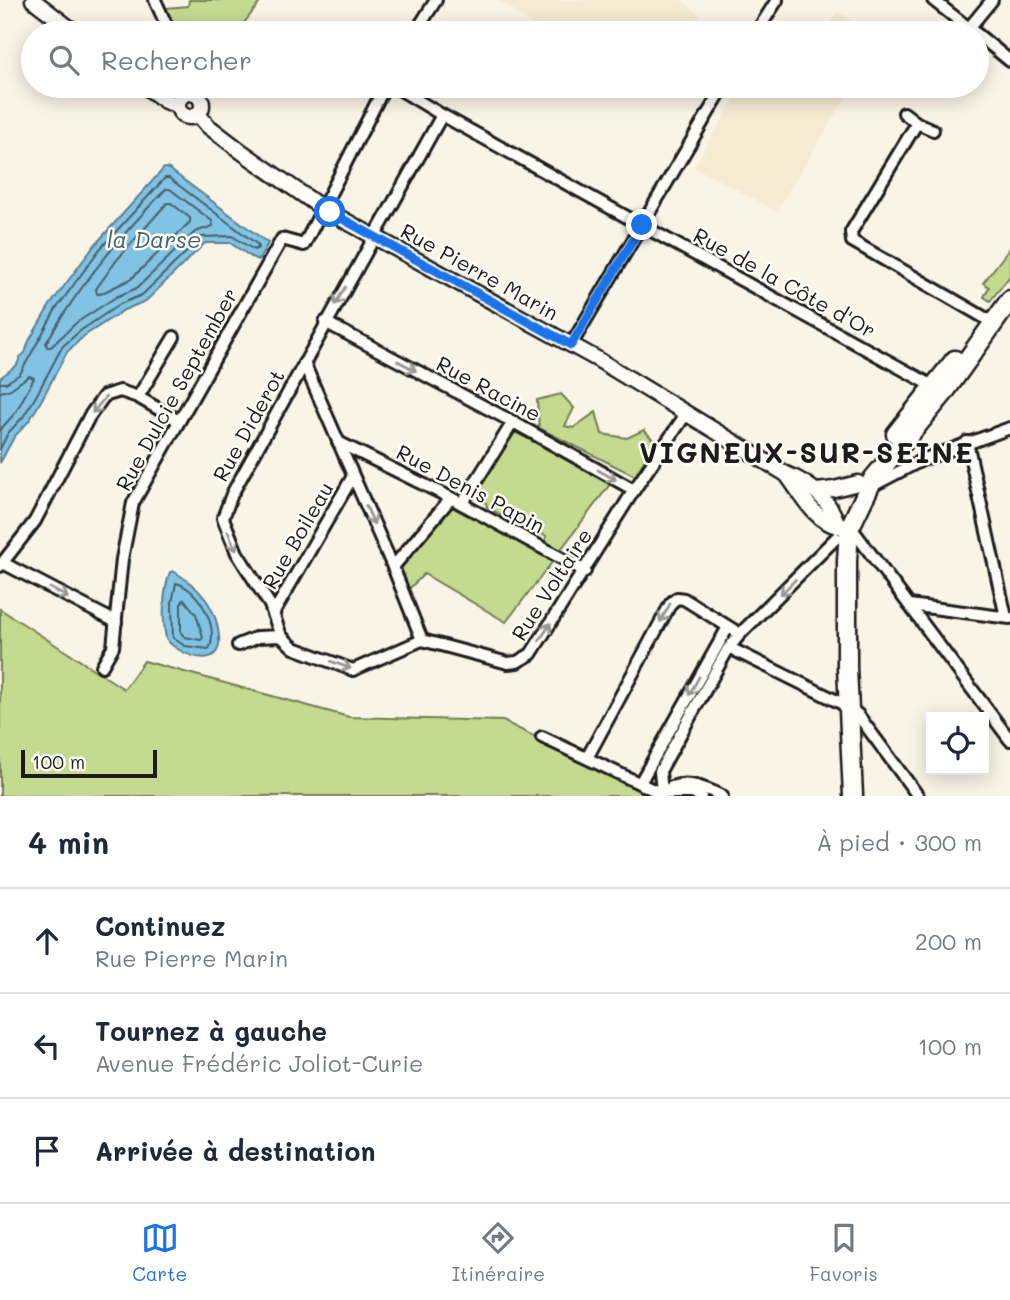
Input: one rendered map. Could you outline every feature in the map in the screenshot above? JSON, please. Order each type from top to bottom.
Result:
[{"type":"main road","points":[[885,463],[933,386],[1010,300]]},
{"type":"main road","points":[[847,667],[839,631],[835,562],[842,530],[862,488],[970,359],[992,322]]},
{"type":"main road","points":[[842,530],[853,796]]},
{"type":"street","points":[[33,0],[60,21]]},
{"type":"street","points":[[155,0],[165,21]]},
{"type":"street","points":[[423,21],[436,0]]},
{"type":"street","points":[[763,21],[777,0]]},
{"type":"street","points":[[933,0],[960,21]]},
{"type":"street","points":[[980,21],[992,0]]},
{"type":"street","points":[[989,44],[1010,61]]},
{"type":"street","points":[[161,98],[177,105]]},
{"type":"street","points":[[181,98],[177,105],[180,113],[187,117],[198,114],[202,107],[199,98]]},
{"type":"street","points":[[322,208],[379,98]]},
{"type":"street","name":"Rue de la Côte d'Or","points":[[415,98],[933,386]]},
{"type":"street","points":[[571,345],[717,98]]},
{"type":"street","points":[[904,113],[933,130]]},
{"type":"street","name":"Rue Pierre Marin","points":[[198,114],[208,126],[242,152],[322,208],[571,345],[802,481],[817,491],[842,530]]},
{"type":"street","name":"Rue Diderot","points":[[281,636],[270,605],[237,554],[223,518],[232,494],[325,322],[442,115]]},
{"type":"street","points":[[917,123],[851,232],[852,241],[992,322]]},
{"type":"street","name":"Rue Dulcie September","points":[[102,666],[113,647],[122,559],[133,503],[282,239],[304,245],[322,208]]},
{"type":"street","name":"Rue Racine","points":[[325,322],[634,490]]},
{"type":"street","points":[[138,397],[174,337]]},
{"type":"street","points":[[238,645],[258,637],[281,636],[294,648],[353,670],[422,640],[304,363]]},
{"type":"street","points":[[116,622],[1,565],[35,521],[89,417],[104,396],[120,391],[138,397],[179,421]]},
{"type":"street","name":"Rue Voltaire","points":[[422,640],[508,663],[517,662],[531,654],[634,490],[686,414]]},
{"type":"street","points":[[462,504],[513,422]]},
{"type":"street","points":[[885,463],[922,460],[1010,428]]},
{"type":"street","name":"Rue Denis Papin","points":[[338,442],[451,498],[585,571]]},
{"type":"street","points":[[909,604],[1008,618],[967,442]]},
{"type":"street","points":[[885,463],[922,460]]},
{"type":"street","name":"Rue Pierre Marin","points":[[786,474],[817,515],[842,530]]},
{"type":"street","name":"Rue Boileau","points":[[273,614],[353,476]]},
{"type":"street","points":[[817,491],[862,488]]},
{"type":"street","points":[[393,567],[451,498]]},
{"type":"street","points":[[659,795],[660,771],[728,649],[842,530],[856,534],[1010,740]]},
{"type":"street","points":[[587,758],[671,603],[677,598],[684,599],[740,634]]},
{"type":"street","points":[[640,783],[728,627]]},
{"type":"street","points":[[736,651],[849,707],[858,715],[918,796]]},
{"type":"street","points":[[542,737],[640,783],[659,795],[691,793],[701,796]]},
{"type":"street","points":[[659,795],[672,787],[690,785],[722,796]]},
{"type":"shaded area","points":[[499,0],[681,0],[700,15],[694,21],[526,21]]},
{"type":"shaded area","points":[[837,12],[853,21],[831,21]]},
{"type":"shaded area","points":[[735,98],[846,98],[776,211],[694,167]]},
{"type":"green space","points":[[189,0],[262,0],[245,21],[171,21],[165,8],[188,6]]},
{"type":"green space","points":[[1010,248],[1010,276],[990,301],[984,297],[989,287],[983,283]]},
{"type":"green space","points":[[561,394],[574,408],[565,426],[573,428],[596,412],[602,434],[627,438],[644,430],[655,442],[635,476],[539,428],[537,400]]},
{"type":"green space","points":[[510,430],[584,466],[587,471],[611,483],[559,552],[545,544],[546,536],[543,534],[538,536],[487,507],[486,503],[472,495]]},
{"type":"green space","points":[[450,506],[472,518],[473,515],[553,561],[506,622],[424,574],[407,591],[398,569]]},
{"type":"green space","points":[[0,609],[124,689],[144,661],[349,717],[503,721],[645,791],[643,796],[0,796]]},
{"type":"water","name":"la Darse","points":[[164,168],[169,169],[268,243],[259,260],[230,243],[205,243],[146,301],[124,310],[84,336],[67,352],[29,421],[14,437],[0,463],[0,378],[17,365],[50,305],[94,246]]},
{"type":"water","points":[[173,571],[196,588],[212,610],[219,640],[218,649],[213,656],[206,658],[183,652],[166,638],[165,596],[170,572]]},
{"type":"district","name":"VIGNEUX-SUR-SEINE","points":[[807,452]]},
{"type":"route","points":[[330,212],[571,345],[642,225]]}]
